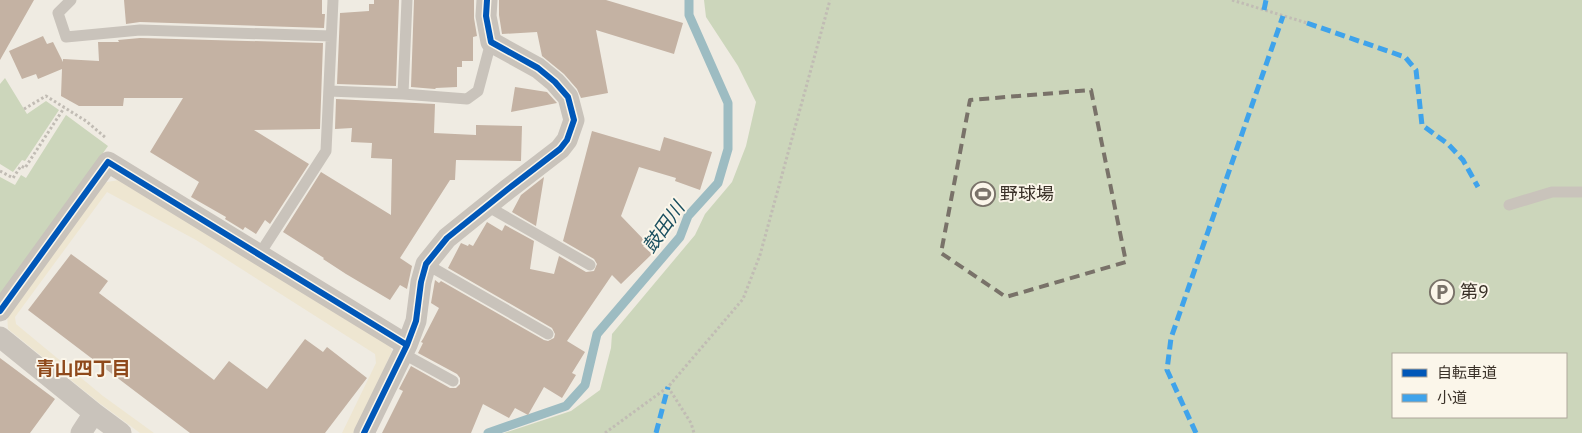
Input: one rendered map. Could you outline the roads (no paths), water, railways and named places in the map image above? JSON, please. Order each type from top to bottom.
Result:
[{"type":"street","points":[[364,433],[416,321],[421,282],[426,264],[447,238],[560,150],[567,140],[574,120],[568,97],[556,82],[538,68],[491,42],[486,16],[487,0]]},
{"type":"street","points":[[0,310],[108,162],[404,349]]},
{"type":"street","points":[[0,338],[121,433]]},
{"type":"street","points":[[81,433],[94,413]]},
{"type":"lane","points":[[71,0],[58,13],[66,37],[140,30],[331,36]]},
{"type":"lane","points":[[258,255],[326,151],[333,0]]},
{"type":"lane","points":[[403,94],[407,0]]},
{"type":"lane","points":[[328,91],[468,99],[478,91],[491,42]]},
{"type":"lane","points":[[1509,205],[1552,192],[1582,192]]},
{"type":"lane","points":[[486,206],[590,265]]},
{"type":"lane","points":[[426,264],[548,334]]},
{"type":"lane","points":[[404,349],[453,381]]},
{"type":"waterway","name":"鼓田川","points":[[488,433],[566,406],[585,385],[597,334],[680,237],[688,216],[718,183],[728,149],[728,103],[689,15],[689,0]]},
{"type":"place","name":"野球場","points":[[983,194]]},
{"type":"place","name":"第9","points":[[1442,292]]},
{"type":"district","name":"青山四丁目","points":[[83,368]]}]
